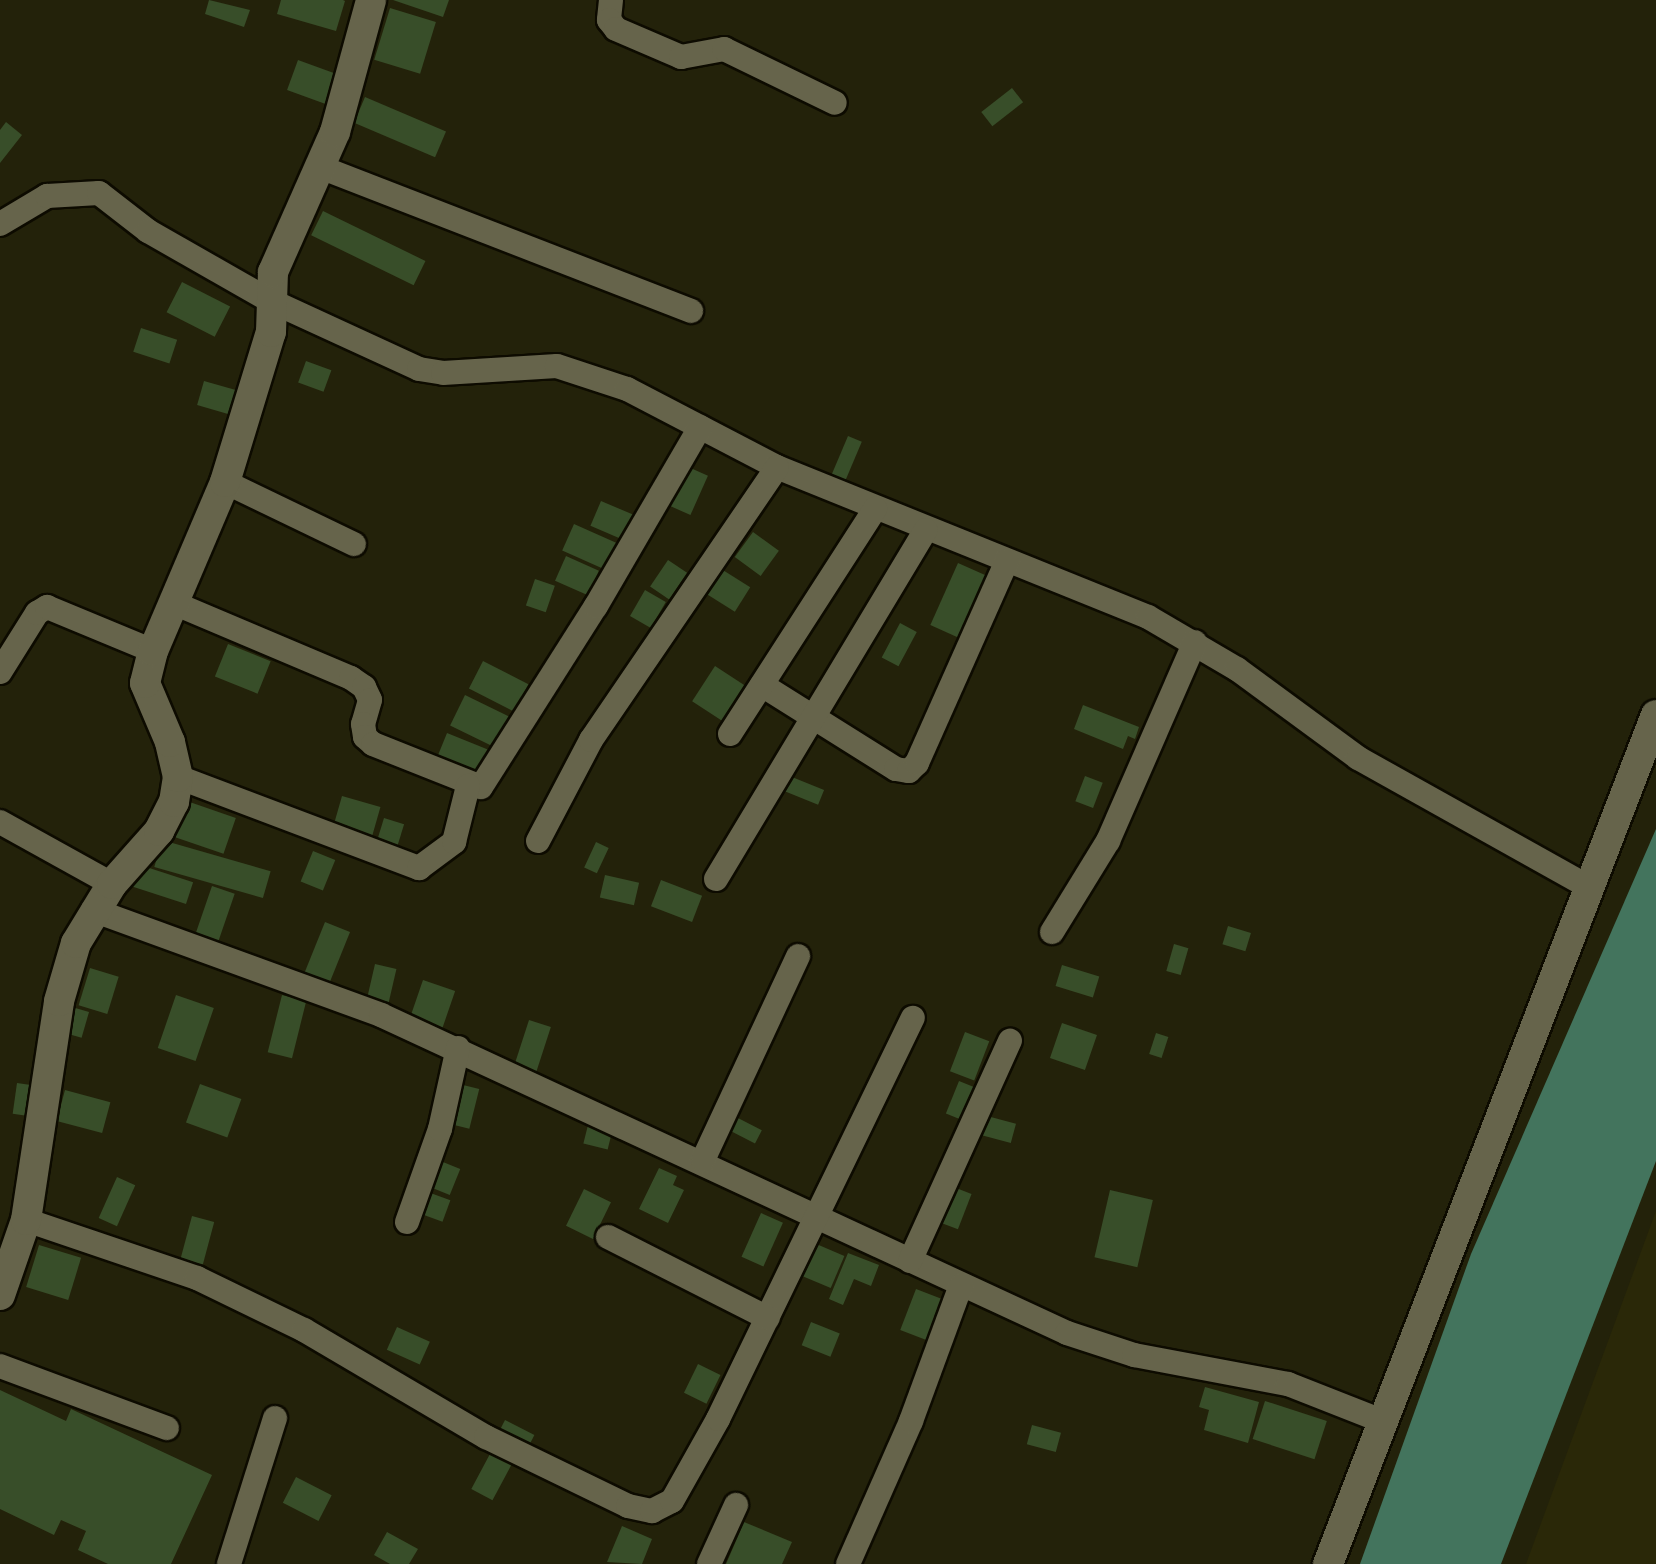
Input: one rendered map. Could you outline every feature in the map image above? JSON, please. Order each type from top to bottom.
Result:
[{"type":"street","points":[[0,1295],[26,1220],[59,1001],[76,943],[93,910],[159,831],[174,802],[178,777],[145,683],[153,651],[176,604],[225,482],[262,370],[271,332],[269,300],[283,240],[320,167],[347,98],[371,0]]},
{"type":"street","points":[[611,0],[609,20],[616,29],[681,57],[724,49],[835,103]]},
{"type":"street","points":[[320,167],[691,311]]},
{"type":"street","points":[[0,224],[47,196],[99,193],[148,231],[269,300],[419,369],[443,373],[557,366],[627,389],[777,467],[926,530],[1106,599],[1195,642],[1358,758],[1591,888]]},
{"type":"street","points":[[176,604],[351,678],[364,687],[370,700],[365,737],[468,786],[481,787],[490,778],[700,427]]},
{"type":"street","points":[[538,841],[583,752],[777,467]]},
{"type":"street","points":[[225,482],[354,544]]},
{"type":"street","points":[[730,734],[875,509]]},
{"type":"street","points":[[716,879],[926,530]]},
{"type":"street","points":[[762,685],[896,769],[909,771],[917,763],[1007,561]]},
{"type":"street","points":[[0,672],[37,613],[47,607],[153,651]]},
{"type":"street","points":[[1052,932],[1108,841],[1195,642]]},
{"type":"street","points":[[1328,1564],[1656,715]]},
{"type":"street","points":[[178,777],[419,868],[454,842],[468,786]]},
{"type":"street","points":[[0,822],[112,884]]},
{"type":"street","points":[[93,910],[255,966],[458,1048],[703,1160],[1067,1333],[1134,1355],[1288,1384],[1382,1421]]},
{"type":"street","points":[[703,1160],[798,956]]},
{"type":"street","points":[[26,1220],[197,1278],[304,1330],[498,1443],[628,1506],[652,1511],[672,1501],[820,1215],[913,1018]]},
{"type":"street","points":[[910,1261],[1010,1041]]},
{"type":"street","points":[[407,1222],[440,1129],[458,1048]]},
{"type":"street","points":[[608,1237],[768,1318]]},
{"type":"street","points":[[848,1564],[911,1421],[961,1285]]},
{"type":"street","points":[[0,1366],[167,1428]]},
{"type":"street","points":[[229,1564],[275,1418]]},
{"type":"street","points":[[709,1564],[736,1505]]},
{"type":"shaded area","points":[[1656,829],[1656,1161],[1501,1564],[1360,1564],[1471,1254]]},
{"type":"shaded area","points":[[1656,1211],[1656,1564],[1526,1564]]},
{"type":"building","points":[[209,0],[250,10],[244,27],[205,14]]},
{"type":"building","points":[[281,0],[345,1],[336,31],[277,14]]},
{"type":"building","points":[[393,0],[449,0],[443,17]]},
{"type":"building","points":[[390,8],[436,22],[420,74],[374,60]]},
{"type":"building","points":[[298,60],[337,74],[326,104],[287,90]]},
{"type":"building","points":[[1012,88],[1023,102],[992,126],[981,112]]},
{"type":"building","points":[[365,97],[446,131],[435,157],[354,123]]},
{"type":"building","points":[[6,122],[22,135],[0,163],[0,130]]},
{"type":"building","points":[[323,211],[425,261],[414,285],[311,235]]},
{"type":"building","points":[[182,282],[230,307],[215,337],[167,312]]},
{"type":"building","points":[[141,328],[177,340],[169,364],[133,352]]},
{"type":"building","points":[[306,361],[331,370],[324,392],[298,383]]},
{"type":"building","points":[[204,381],[236,390],[229,414],[197,405]]},
{"type":"building","points":[[848,436],[862,442],[845,481],[832,475]]},
{"type":"building","points":[[686,466],[708,476],[690,515],[669,505]]},
{"type":"building","points":[[601,501],[634,515],[624,540],[590,526]]},
{"type":"building","points":[[574,524],[621,545],[609,571],[562,550]]},
{"type":"building","points":[[753,532],[779,551],[761,576],[735,557]]},
{"type":"building","points":[[566,556],[599,571],[588,595],[555,581]]},
{"type":"building","points":[[668,560],[687,573],[669,599],[650,587]]},
{"type":"building","points":[[958,563],[992,578],[964,640],[930,625]]},
{"type":"building","points":[[718,567],[750,587],[735,612],[703,592]]},
{"type":"building","points":[[535,579],[555,586],[546,612],[526,605]]},
{"type":"building","points":[[645,590],[666,602],[651,628],[630,616]]},
{"type":"building","points":[[900,623],[917,632],[898,666],[882,657]]},
{"type":"building","points":[[228,644],[271,661],[258,694],[215,676]]},
{"type":"building","points":[[483,661],[528,684],[514,712],[469,689]]},
{"type":"building","points":[[715,666],[746,686],[723,721],[692,701]]},
{"type":"building","points":[[465,695],[509,716],[494,747],[450,726]]},
{"type":"building","points":[[1083,705],[1139,727],[1135,739],[1128,736],[1123,749],[1074,729]]},
{"type":"building","points":[[447,733],[492,751],[479,782],[435,764]]},
{"type":"building","points":[[787,775],[824,790],[818,805],[781,790]]},
{"type":"building","points":[[1085,776],[1103,783],[1093,808],[1075,801]]},
{"type":"building","points":[[342,796],[380,807],[371,841],[332,830]]},
{"type":"building","points":[[181,799],[236,818],[223,854],[169,835]]},
{"type":"building","points":[[384,818],[404,824],[395,855],[375,849]]},
{"type":"building","points":[[162,840],[271,871],[263,898],[154,867]]},
{"type":"building","points":[[596,842],[609,848],[597,873],[584,867]]},
{"type":"building","points":[[313,851],[335,860],[323,891],[301,882]]},
{"type":"building","points":[[137,864],[193,882],[186,904],[130,886]]},
{"type":"building","points":[[605,875],[639,883],[634,905],[600,897]]},
{"type":"building","points":[[661,880],[702,896],[692,922],[651,906]]},
{"type":"building","points":[[212,886],[235,894],[215,951],[192,944]]},
{"type":"building","points":[[325,922],[350,932],[326,991],[301,980]]},
{"type":"building","points":[[1228,926],[1251,933],[1245,951],[1222,944]]},
{"type":"building","points":[[1174,944],[1188,948],[1181,975],[1166,971]]},
{"type":"building","points":[[375,964],[396,969],[387,1011],[365,1006]]},
{"type":"building","points":[[1062,965],[1099,976],[1093,997],[1056,986]]},
{"type":"building","points":[[90,968],[119,977],[107,1014],[79,1005]]},
{"type":"building","points":[[423,980],[455,991],[440,1035],[408,1023]]},
{"type":"building","points":[[176,995],[214,1008],[196,1061],[158,1048]]},
{"type":"building","points":[[282,995],[306,1001],[292,1058],[268,1052]]},
{"type":"building","points":[[65,1005],[89,1012],[82,1038],[58,1031]]},
{"type":"building","points":[[529,1020],[551,1027],[535,1077],[513,1069]]},
{"type":"building","points":[[1062,1023],[1097,1035],[1085,1070],[1050,1058]]},
{"type":"building","points":[[965,1032],[989,1041],[974,1081],[950,1071]]},
{"type":"building","points":[[1156,1033],[1168,1037],[1162,1058],[1149,1054]]},
{"type":"building","points":[[959,1081],[981,1090],[968,1122],[946,1113]]},
{"type":"building","points":[[17,1083],[31,1085],[27,1116],[13,1114]]},
{"type":"building","points":[[455,1083],[479,1089],[469,1129],[445,1123]]},
{"type":"building","points":[[200,1084],[241,1099],[227,1138],[186,1123]]},
{"type":"building","points":[[65,1090],[110,1102],[102,1133],[57,1121]]},
{"type":"building","points":[[987,1116],[1016,1124],[1011,1143],[982,1135]]},
{"type":"building","points":[[736,1117],[762,1130],[755,1144],[729,1130]]},
{"type":"building","points":[[588,1125],[612,1131],[608,1149],[583,1143]]},
{"type":"building","points":[[438,1160],[460,1169],[450,1195],[428,1186]]},
{"type":"building","points":[[659,1168],[677,1176],[673,1185],[684,1190],[668,1223],[639,1209]]},
{"type":"building","points":[[117,1177],[135,1185],[117,1226],[99,1218]]},
{"type":"building","points":[[951,1186],[972,1194],[958,1229],[937,1221]]},
{"type":"building","points":[[584,1189],[611,1202],[593,1239],[566,1226]]},
{"type":"building","points":[[1110,1190],[1153,1200],[1137,1267],[1094,1257]]},
{"type":"building","points":[[425,1191],[450,1200],[443,1222],[417,1213]]},
{"type":"building","points":[[761,1213],[783,1223],[763,1267],[741,1257]]},
{"type":"building","points":[[192,1216],[214,1222],[203,1265],[180,1259]]},
{"type":"building","points":[[814,1243],[844,1256],[831,1288],[800,1275]]},
{"type":"building","points":[[39,1245],[81,1258],[68,1300],[26,1287]]},
{"type":"building","points":[[848,1253],[879,1265],[871,1286],[854,1279],[843,1305],[829,1299]]},
{"type":"building","points":[[916,1289],[944,1300],[928,1341],[900,1330]]},
{"type":"building","points":[[811,1322],[840,1334],[830,1357],[802,1345]]},
{"type":"building","points":[[397,1327],[430,1342],[420,1364],[387,1350]]},
{"type":"building","points":[[698,1364],[720,1375],[706,1404],[684,1393]]},
{"type":"building","points":[[1205,1387],[1259,1402],[1248,1443],[1204,1430],[1209,1410],[1199,1407]]},
{"type":"building","points":[[0,1390],[66,1421],[71,1409],[212,1475],[171,1564],[108,1564],[78,1550],[86,1531],[61,1520],[54,1535],[0,1509]]},
{"type":"building","points":[[1265,1401],[1327,1421],[1314,1459],[1253,1439]]},
{"type":"building","points":[[505,1420],[534,1435],[525,1453],[496,1438]]},
{"type":"building","points":[[1032,1425],[1061,1433],[1056,1452],[1027,1444]]},
{"type":"building","points":[[491,1452],[512,1463],[492,1500],[471,1489]]},
{"type":"building","points":[[296,1477],[332,1495],[318,1521],[283,1503]]},
{"type":"building","points":[[744,1522],[792,1542],[782,1564],[726,1564]]},
{"type":"building","points":[[622,1526],[652,1539],[642,1564],[607,1562]]},
{"type":"building","points":[[387,1532],[418,1549],[409,1564],[390,1564],[374,1555]]}]
